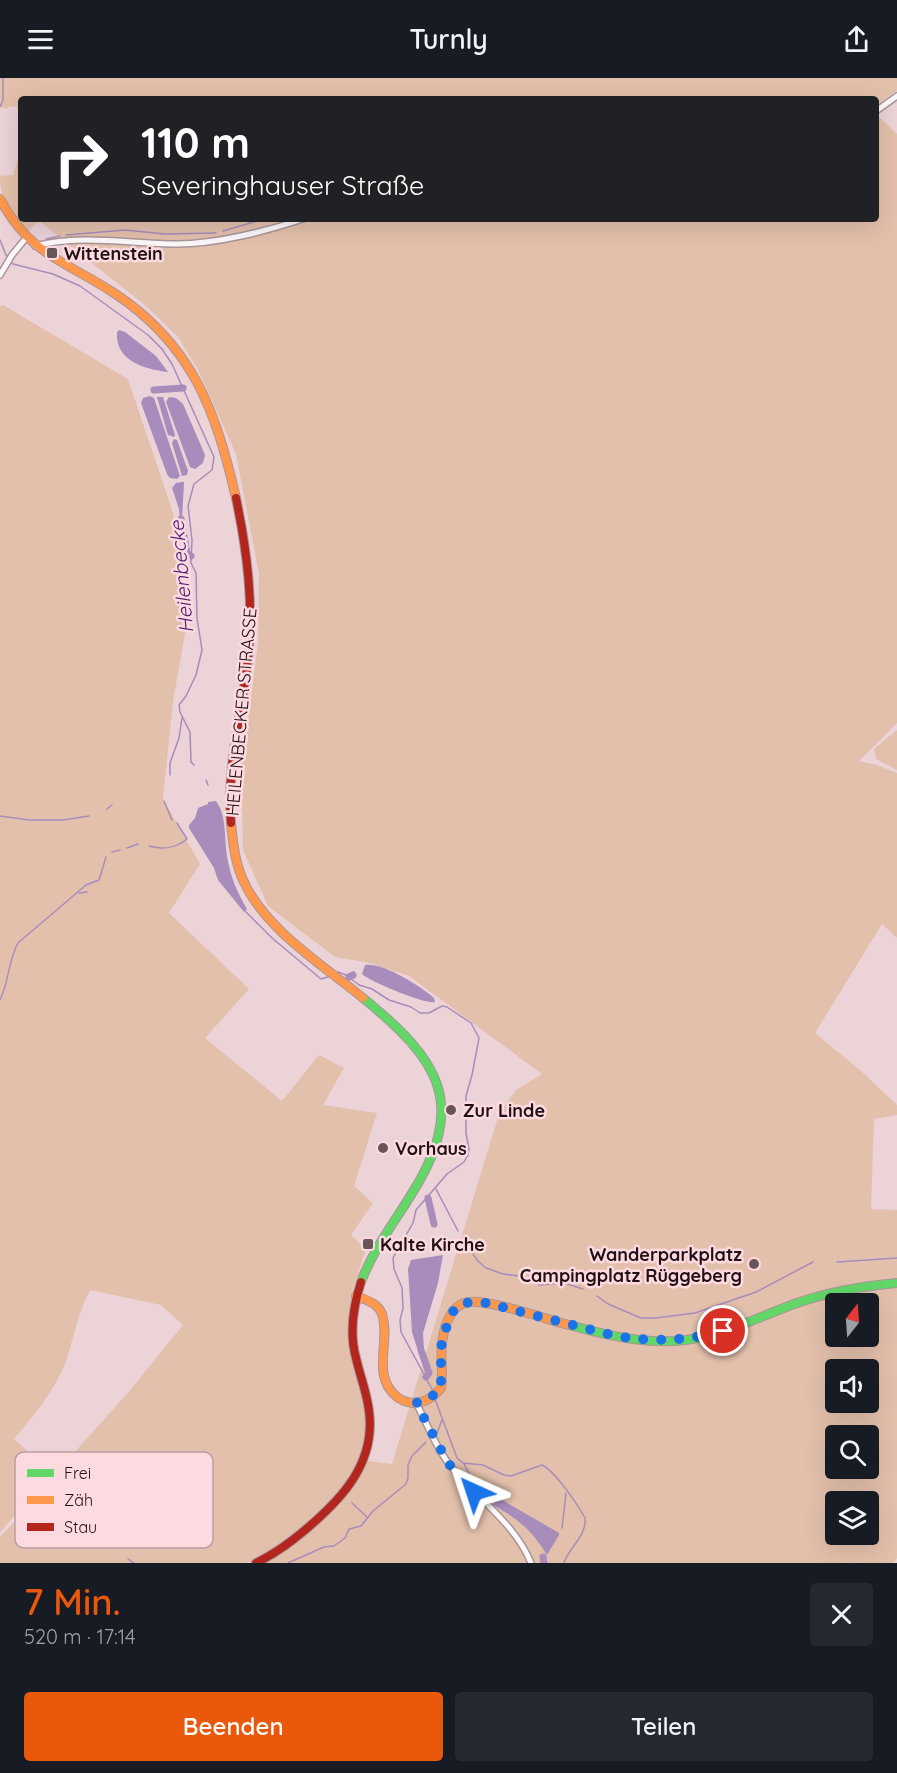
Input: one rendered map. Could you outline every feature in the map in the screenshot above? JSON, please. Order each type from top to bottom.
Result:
[{"type":"main road","name":"HEILENBECKER STRASSE","points":[[0,198],[6,211],[26,238],[52,259],[114,293],[160,330],[182,356],[193,375],[214,423],[228,464],[247,566],[251,613],[250,636],[231,787],[233,850],[240,873],[255,904],[276,926],[394,1023],[420,1049],[432,1071],[441,1106],[438,1134],[429,1162],[374,1252],[356,1296],[352,1336],[371,1422],[366,1456],[357,1477],[339,1501],[282,1548],[256,1563]]},
{"type":"main road","points":[[356,1296],[374,1304],[382,1313],[382,1359],[386,1386],[390,1393],[399,1399],[416,1403],[428,1400],[438,1392],[442,1384],[440,1360],[444,1331],[456,1307],[468,1301],[482,1302],[616,1336],[663,1341],[684,1340],[723,1331],[844,1289],[897,1283]]},
{"type":"street","points":[[879,109],[897,96]]},
{"type":"street","points":[[35,246],[52,242],[129,241],[179,244],[206,242],[291,222]]},
{"type":"street","points":[[0,275],[26,238]]},
{"type":"street","points":[[416,1403],[448,1463],[490,1509],[511,1528],[523,1544],[531,1563]]},
{"type":"shaded area","points":[[0,78],[897,78],[897,90],[879,104],[879,96],[18,96],[18,108],[9,106],[7,109],[0,107]]},
{"type":"shaded area","points":[[879,117],[897,134],[897,723],[859,761],[897,773],[897,938],[882,924],[815,1033],[897,1105],[897,1115],[874,1119],[871,1209],[897,1210],[897,1279],[849,1285],[814,1294],[897,1286],[897,1558],[893,1563],[255,1563],[255,1561],[244,1563],[0,1563],[0,1537],[15,1521],[15,1548],[213,1548],[213,1452],[75,1452],[126,1395],[183,1325],[161,1305],[90,1290],[82,1307],[66,1361],[56,1383],[14,1439],[29,1452],[15,1452],[15,1515],[0,1532],[0,307],[3,305],[128,379],[173,513],[181,561],[177,569],[188,617],[173,701],[163,799],[200,864],[169,913],[249,989],[205,1038],[282,1101],[319,1055],[344,1068],[323,1105],[377,1113],[354,1186],[373,1203],[351,1235],[366,1249],[353,1289],[349,1329],[367,1409],[366,1439],[361,1460],[392,1464],[499,1114],[516,1090],[542,1074],[409,976],[370,963],[335,957],[268,906],[243,850],[241,775],[258,642],[259,574],[236,454],[198,370],[178,337],[146,306],[40,222],[879,222]]},
{"type":"shaded area","points":[[18,159],[18,219],[2,193],[0,176],[13,175]]},
{"type":"shaded area","points":[[20,222],[38,222],[28,231]]},
{"type":"shaded area","points":[[119,330],[125,332],[156,356],[168,372],[141,366],[126,357],[118,342],[117,332]]},
{"type":"shaded area","points":[[150,396],[154,398],[180,476],[177,479],[170,478],[167,474],[141,403],[143,398]]},
{"type":"shaded area","points":[[157,397],[163,397],[174,437],[168,435]]},
{"type":"shaded area","points":[[169,397],[176,398],[183,404],[205,455],[203,463],[195,469],[190,467],[166,402]]},
{"type":"shaded area","points":[[174,439],[177,440],[188,471],[187,475],[182,476],[172,443]]},
{"type":"shaded area","points":[[184,482],[182,519],[180,519],[172,488],[176,483]]},
{"type":"shaded area","points":[[897,730],[897,770],[876,759],[874,749]]},
{"type":"shaded area","points":[[216,801],[224,820],[230,870],[247,909],[244,912],[218,880],[214,868],[189,828],[198,808],[208,802]]},
{"type":"shaded area","points":[[365,965],[381,967],[411,981],[434,998],[435,1002],[398,992],[375,982],[362,974]]},
{"type":"shaded area","points":[[443,1255],[438,1283],[423,1333],[424,1349],[418,1351],[412,1332],[408,1269],[411,1260]]},
{"type":"shaded area","points":[[497,1497],[559,1533],[547,1555],[523,1525],[493,1505]]},
{"type":"waterway","name":"Heilenbecke","points":[[0,107],[3,100],[3,78]]},
{"type":"waterway","points":[[223,231],[254,222]]},
{"type":"waterway","points":[[66,235],[125,230],[165,234],[216,233]]},
{"type":"waterway","points":[[46,239],[60,236]]},
{"type":"waterway","name":"Heilenbecke","points":[[0,240],[6,255],[13,264],[53,274],[80,286],[148,335],[162,349],[172,364],[214,457],[212,470],[194,484],[188,506],[192,540],[191,563],[196,573],[197,618],[202,650],[196,675],[179,705],[190,732],[191,762],[194,765]]},
{"type":"waterway","points":[[154,390],[183,388]]},
{"type":"waterway","points":[[181,519],[187,553],[191,556]]},
{"type":"waterway","points":[[170,775],[170,763],[179,738],[182,718]]},
{"type":"waterway","name":"Heilenbecke","points":[[206,780],[208,785]]},
{"type":"waterway","points":[[164,801],[172,820]]},
{"type":"waterway","points":[[107,809],[112,805]]},
{"type":"waterway","points":[[0,816],[29,820],[63,820],[89,816]]},
{"type":"waterway","points":[[149,846],[169,847],[187,839],[177,823]]},
{"type":"waterway","points":[[127,848],[138,844]]},
{"type":"waterway","points":[[112,852],[120,850]]},
{"type":"waterway","points":[[0,1000],[18,943],[86,885],[99,880],[106,857]]},
{"type":"waterway","points":[[79,893],[87,892]]},
{"type":"waterway","name":"Heilenbecke","points":[[245,911],[272,938],[321,979],[331,976]]},
{"type":"waterway","name":"Heilenbecke","points":[[338,972],[359,985],[420,1013],[429,1013],[442,1006],[447,1007],[471,1023],[479,1038],[466,1096],[468,1155],[464,1162],[447,1174],[416,1210],[413,1223],[393,1258],[394,1269],[402,1288],[401,1332],[433,1391]]},
{"type":"waterway","name":"Heilenbecke","points":[[349,977],[353,975]]},
{"type":"waterway","points":[[436,1189],[458,1231]]},
{"type":"waterway","points":[[428,1198],[434,1224]]},
{"type":"waterway","points":[[462,1240],[486,1268],[503,1274],[519,1276],[539,1285],[564,1283],[583,1289]]},
{"type":"waterway","points":[[837,1262],[897,1258]]},
{"type":"waterway","points":[[597,1296],[608,1304],[641,1318],[695,1313],[756,1292],[813,1262]]},
{"type":"waterway","points":[[421,1350],[429,1373],[426,1377]]},
{"type":"waterway","name":"Heilenbecke","points":[[435,1399],[457,1458],[463,1463],[483,1465],[511,1476],[542,1465],[566,1489],[585,1518],[585,1524],[581,1536],[564,1563]]},
{"type":"waterway","points":[[437,1433],[442,1420]]},
{"type":"waterway","points":[[288,1563],[324,1547],[334,1546],[345,1538],[349,1529],[361,1526],[373,1511],[406,1484],[408,1465],[412,1456],[426,1442]]},
{"type":"waterway","points":[[464,1464],[469,1473],[469,1481],[478,1484],[486,1499]]},
{"type":"waterway","points":[[562,1528],[566,1493]]},
{"type":"waterway","points":[[352,1503],[367,1517]]},
{"type":"waterway","points":[[543,1557],[544,1563]]},
{"type":"waterway","points":[[128,1559],[134,1563]]},
{"type":"traffic: fast","points":[[361,1282],[377,1248],[429,1163],[439,1134],[441,1109],[437,1085],[427,1063],[411,1042],[363,998]]},
{"type":"traffic: fast","points":[[569,1325],[642,1340],[686,1340],[728,1330],[820,1296],[897,1283]]},
{"type":"traffic: slow","points":[[0,199],[12,218],[36,245],[114,293],[141,313],[182,357],[209,408],[236,498]]},
{"type":"traffic: slow","points":[[231,823],[238,868],[244,882],[266,916],[297,946],[363,998]]},
{"type":"traffic: slow","points":[[356,1296],[371,1302],[380,1310],[384,1324],[383,1368],[385,1378],[389,1388],[398,1397],[403,1401],[413,1403],[428,1399],[441,1388],[441,1350],[445,1327],[449,1317],[459,1305],[473,1302],[485,1303],[569,1325]]},
{"type":"traffic: jam","points":[[231,823],[233,761],[250,638],[250,598],[236,498]]},
{"type":"traffic: jam","points":[[256,1563],[288,1544],[332,1506],[354,1478],[362,1463],[370,1430],[369,1411],[354,1349],[352,1330],[361,1282]]},
{"type":"place","name":"Wittenstein","points":[[52,253]]},
{"type":"place","name":"Zur Linde","points":[[451,1110]]},
{"type":"place","name":"Vorhaus","points":[[383,1148]]},
{"type":"place","name":"Kalte Kirche","points":[[368,1244]]},
{"type":"place","name":"Wanderparkplatz Campingplatz Rüggeberg","points":[[754,1264]]},
{"type":"route","points":[[474,1492],[448,1463],[416,1403],[428,1400],[441,1388],[440,1360],[444,1331],[456,1307],[462,1303],[482,1302],[616,1336],[638,1339],[684,1340],[723,1331]]}]
